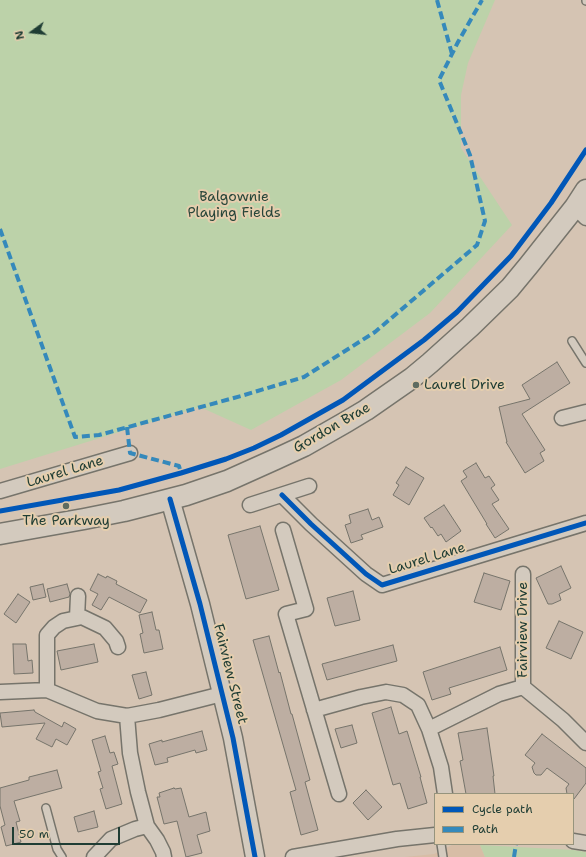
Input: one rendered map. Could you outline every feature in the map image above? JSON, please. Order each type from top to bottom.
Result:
[{"type":"main road","name":"Gordon Brae","points":[[0,534],[90,518],[186,495],[227,481],[276,459],[304,446],[346,422],[412,378],[470,327],[510,288],[533,260],[580,212],[586,190]]},
{"type":"street","points":[[562,418],[586,412]]},
{"type":"street","name":"Laurel Lane","points":[[0,491],[130,453]]},
{"type":"street","points":[[250,505],[309,486]]},
{"type":"street","name":"Laurel Lane","points":[[282,495],[311,524],[366,574],[382,585],[586,522]]},
{"type":"street","name":"Fairview Street","points":[[170,499],[200,604],[233,738],[255,857]]},
{"type":"street","points":[[283,530],[306,609],[286,614],[339,794]]},
{"type":"street","name":"Fairview Drive","points":[[523,574],[523,686],[563,720],[586,743]]},
{"type":"street","points":[[77,618],[78,596]]},
{"type":"street","points":[[47,690],[47,635],[54,627],[63,621],[82,617],[105,628],[116,641],[118,647]]},
{"type":"street","name":"Fairview Drive","points":[[428,729],[499,694],[523,686]]},
{"type":"street","points":[[0,692],[47,690],[97,711],[127,716],[222,694]]},
{"type":"street","points":[[314,710],[361,697],[386,692],[403,695],[418,705],[441,766],[445,793]]},
{"type":"street","points":[[127,716],[130,753],[138,792],[147,826],[157,840],[164,857]]},
{"type":"street","points":[[94,857],[111,839],[135,829],[147,826]]},
{"type":"street","points":[[292,857],[434,834]]},
{"type":"street","points":[[574,841],[586,843]]},
{"type":"lane","points":[[572,341],[586,363]]},
{"type":"lane","points":[[46,808],[57,849],[62,857]]},
{"type":"lane","points":[[441,845],[443,857]]},
{"type":"shaded area","points":[[452,845],[480,845],[485,857],[405,857],[434,854]]},
{"type":"green space","name":"Balgownie Playing Fields","points":[[0,0],[495,0],[468,63],[461,95],[461,148],[512,225],[430,313],[341,380],[251,430],[200,407],[0,469]]},
{"type":"green space","points":[[480,845],[574,850],[586,852],[586,857],[485,857]]},
{"type":"building","points":[[557,362],[570,383],[522,414],[545,450],[540,453],[544,461],[525,473],[506,442],[499,407],[530,399],[522,385]]},
{"type":"building","points":[[476,463],[485,478],[489,476],[495,485],[491,488],[499,500],[492,504],[509,529],[495,538],[461,481],[467,477],[463,471]]},
{"type":"building","points":[[406,467],[424,478],[409,505],[393,495],[399,485],[396,483]]},
{"type":"building","points":[[444,505],[461,531],[446,542],[441,534],[438,536],[424,518]]},
{"type":"building","points":[[368,509],[372,520],[379,517],[383,527],[361,535],[363,539],[351,543],[345,525],[351,523],[349,515]]},
{"type":"building","points":[[260,526],[279,590],[246,599],[228,535]]},
{"type":"building","points":[[561,566],[571,588],[559,594],[561,600],[548,604],[536,578]]},
{"type":"building","points":[[484,573],[510,581],[501,610],[474,602]]},
{"type":"building","points":[[98,574],[106,578],[107,576],[117,581],[116,584],[147,600],[140,613],[109,597],[101,610],[92,605],[98,594],[90,590]]},
{"type":"building","points":[[43,584],[46,597],[33,600],[30,587]]},
{"type":"building","points":[[67,584],[70,594],[69,597],[50,602],[47,589]]},
{"type":"building","points":[[353,591],[360,620],[335,626],[327,598]]},
{"type":"building","points":[[18,594],[30,602],[16,623],[4,614]]},
{"type":"building","points":[[152,612],[156,630],[159,630],[163,649],[144,653],[140,634],[143,633],[139,615]]},
{"type":"building","points":[[559,621],[583,632],[571,659],[546,648]]},
{"type":"building","points":[[269,636],[310,780],[305,782],[318,830],[301,835],[290,792],[296,790],[253,640]]},
{"type":"building","points":[[13,644],[26,644],[28,661],[32,660],[33,673],[14,674]]},
{"type":"building","points":[[94,644],[98,662],[61,670],[57,651]]},
{"type":"building","points":[[393,645],[397,661],[327,680],[322,664]]},
{"type":"building","points":[[500,647],[507,670],[449,688],[451,694],[432,700],[423,672]]},
{"type":"building","points":[[146,672],[152,695],[139,699],[132,675]]},
{"type":"building","points":[[391,707],[399,734],[407,731],[427,803],[408,809],[400,783],[393,785],[372,713]]},
{"type":"building","points":[[34,710],[62,727],[64,722],[76,729],[67,745],[56,739],[52,747],[36,739],[45,723],[2,727],[0,713]]},
{"type":"building","points":[[352,725],[357,743],[341,748],[335,729]]},
{"type":"building","points":[[487,728],[495,793],[466,793],[460,761],[463,760],[458,733]]},
{"type":"building","points":[[202,731],[207,750],[196,753],[195,750],[167,758],[168,762],[155,765],[149,744]]},
{"type":"building","points":[[542,734],[586,768],[586,783],[574,799],[574,793],[567,793],[566,788],[569,784],[547,768],[541,775],[536,775],[532,767],[535,763],[525,755]]},
{"type":"building","points":[[105,736],[110,753],[114,752],[118,764],[112,766],[122,804],[106,809],[100,789],[103,788],[98,772],[101,771],[92,740]]},
{"type":"building","points":[[57,770],[62,788],[14,801],[20,821],[16,822],[21,842],[6,846],[1,827],[5,825],[0,806],[0,788],[29,780],[29,777]]},
{"type":"building","points":[[174,788],[181,788],[189,817],[206,812],[210,831],[197,835],[202,853],[186,857],[177,821],[164,824],[157,797],[160,797],[159,793]]},
{"type":"building","points":[[366,790],[382,807],[368,820],[353,803]]},
{"type":"building","points":[[94,811],[98,827],[78,832],[74,817]]},
{"type":"marked path","points":[[437,0],[452,54]]},
{"type":"marked path","points":[[0,229],[75,437],[99,435],[304,377],[375,332],[477,245],[485,221],[470,155],[439,80],[458,42],[482,0]]},
{"type":"marked path","points":[[127,427],[130,453],[179,466],[181,473]]},
{"type":"marked path","points":[[514,857],[516,845]]},
{"type":"cycle path","points":[[0,511],[119,490],[226,459],[281,435],[343,400],[424,340],[457,312],[511,256],[551,203],[586,150]]},
{"type":"cycle path","points":[[282,495],[311,524],[366,574],[382,585],[586,523]]},
{"type":"cycle path","points":[[170,499],[200,604],[233,738],[255,857]]},
{"type":"place","name":"Laurel Drive","points":[[416,385]]},
{"type":"place","name":"The Parkway","points":[[66,506]]}]
